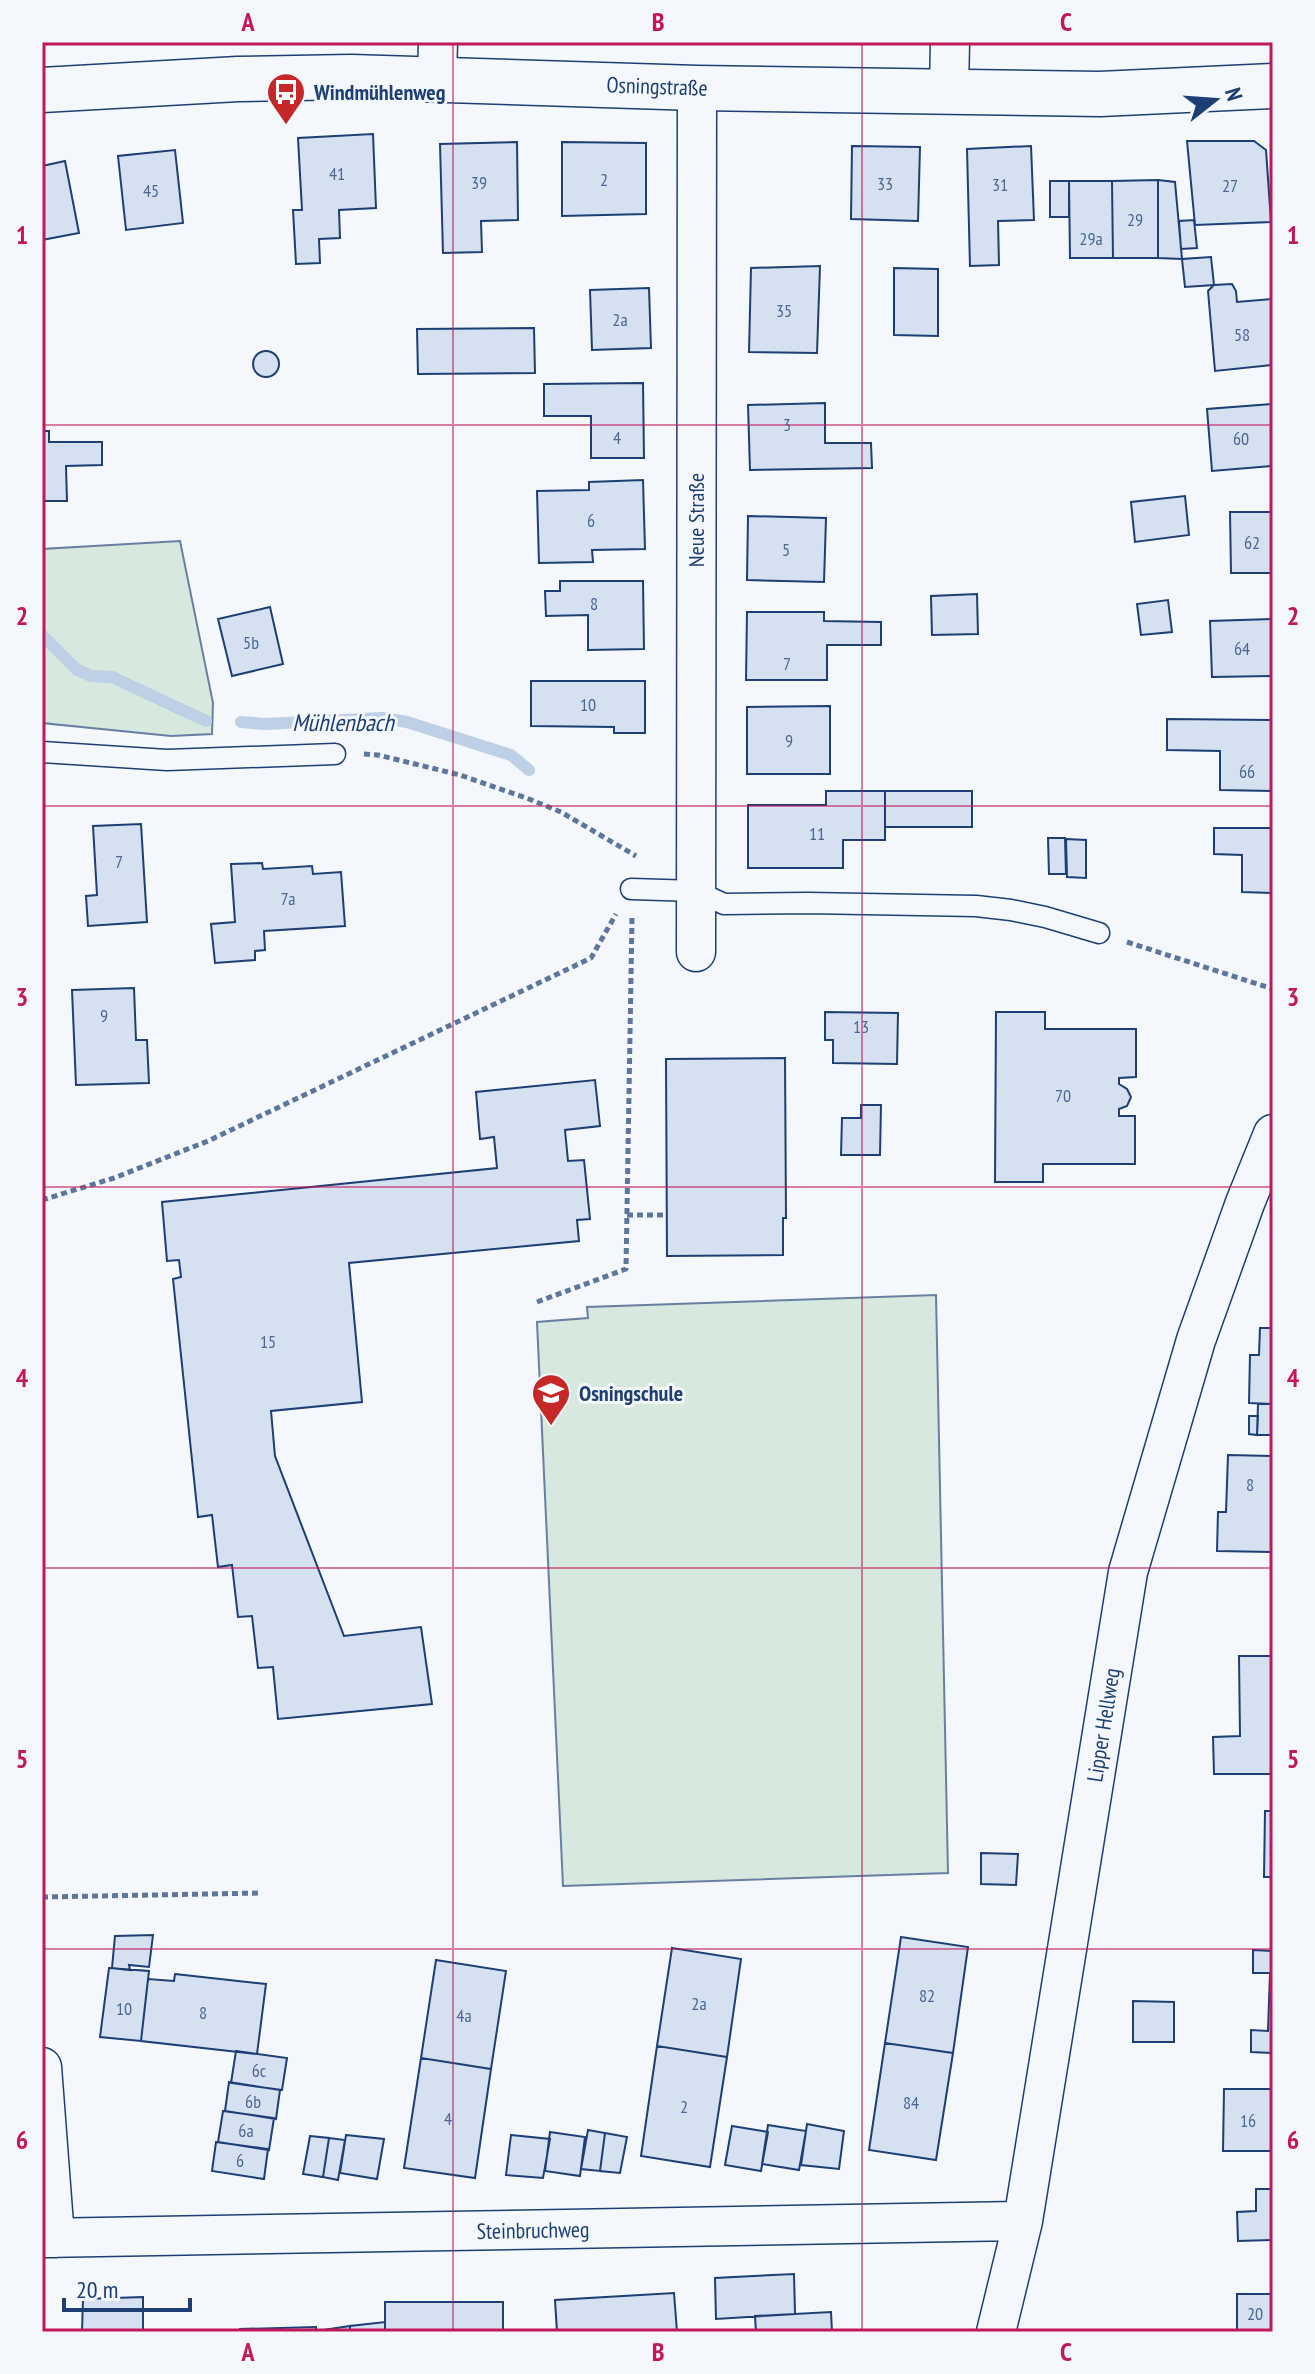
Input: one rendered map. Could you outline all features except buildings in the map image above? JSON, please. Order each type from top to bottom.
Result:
[{"type":"main road","name":"Osningstraße","points":[[42,90],[238,79],[438,60],[697,88],[1100,94],[1273,86]]},
{"type":"street","points":[[949,91],[950,42]]},
{"type":"street","name":"Neue Straße","points":[[696,952],[697,88]]},
{"type":"street","name":"Lipper Hellweg","points":[[996,2332],[1023,2221],[1128,1572],[1196,1340],[1259,1209],[1273,1134]]},
{"type":"street","points":[[42,2067],[48,2238]]},
{"type":"street","name":"Steinbruchweg","points":[[48,2238],[1023,2221]]},
{"type":"lane","points":[[42,752],[167,760],[335,754]]},
{"type":"lane","points":[[631,889],[696,891],[724,904],[976,906],[1011,910],[1099,933]]},
{"type":"path","points":[[335,754],[378,755],[460,775],[529,799],[561,812],[696,891]]},
{"type":"path","points":[[42,1200],[114,1178],[208,1141],[591,958],[631,889]]},
{"type":"path","points":[[537,1302],[626,1269],[631,889]]},
{"type":"path","points":[[1099,933],[1273,989]]},
{"type":"path","points":[[627,1215],[667,1215]]},
{"type":"path","points":[[42,1897],[261,1893]]},
{"type":"shaded area","points":[[180,541],[213,703],[212,734],[171,736],[42,723],[42,549]]},
{"type":"shaded area","points":[[936,1295],[948,1873],[563,1886],[537,1322],[588,1318],[587,1307]]},
{"type":"waterway","name":"Mühlenbach","points":[[42,635],[76,669],[91,676],[112,677],[206,721]]},
{"type":"waterway","name":"Mühlenbach","points":[[241,722],[264,724],[382,718],[407,722],[511,755],[529,770]]},
{"type":"place","name":"Windmühlenweg","points":[[286,126]]},
{"type":"place","name":"Osningschule","points":[[551,1427]]}]
